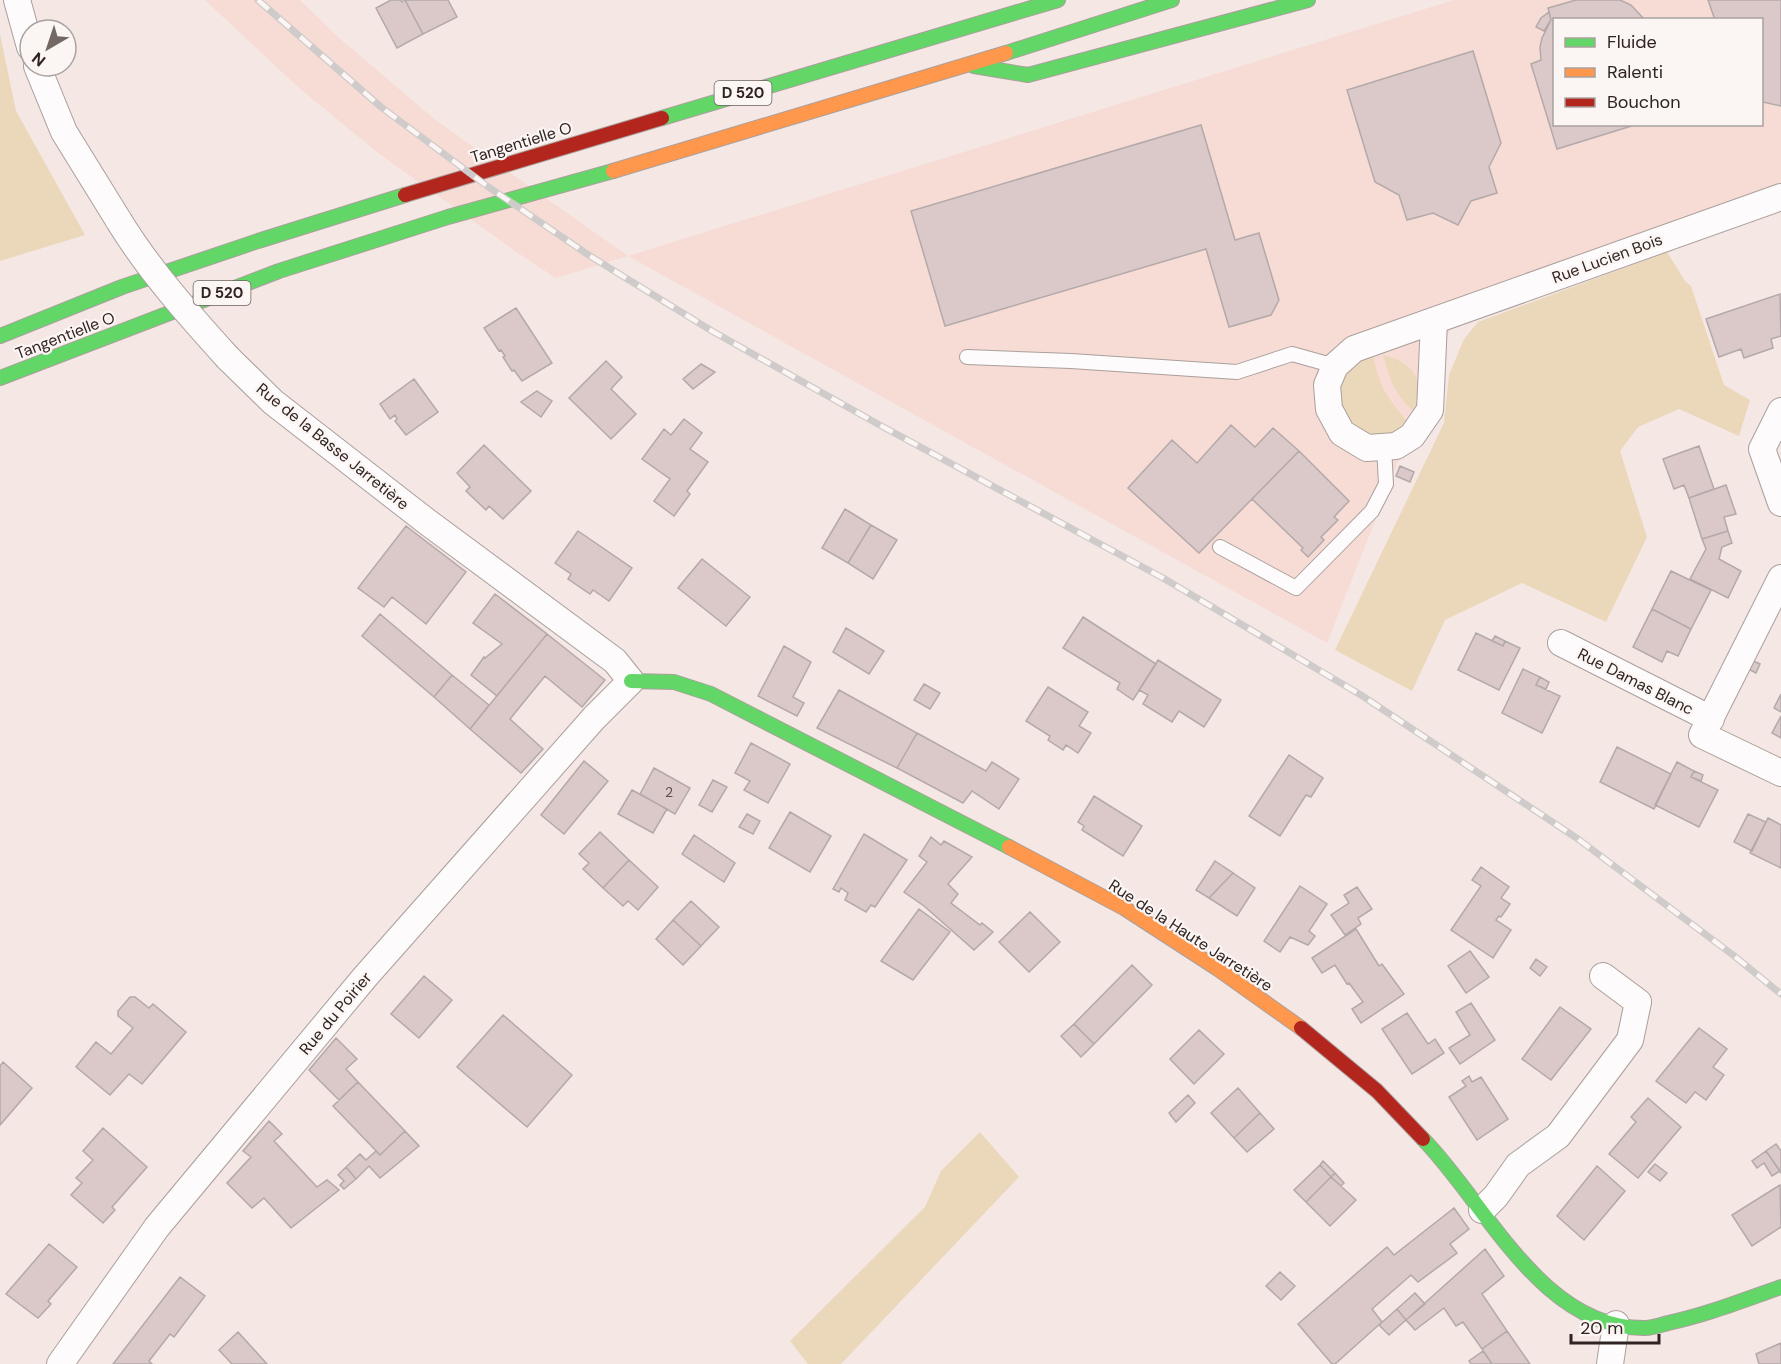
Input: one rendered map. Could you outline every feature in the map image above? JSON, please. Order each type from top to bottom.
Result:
[{"type":"main road","name":"Tangentielle O","points":[[0,336],[122,287],[372,205],[1058,0]]},
{"type":"main road","name":"D 520","points":[[969,65],[1172,0]]},
{"type":"main road","points":[[969,65],[1028,75],[1308,0]]},
{"type":"main road","name":"Tangentielle O","points":[[0,378],[279,271],[448,218],[969,65]]},
{"type":"main road","name":"Rue de la Haute Jarretière","points":[[631,681],[674,682],[711,694],[1124,908],[1218,969],[1310,1034],[1377,1090],[1445,1161],[1515,1253],[1545,1286],[1594,1318],[1646,1328],[1684,1320],[1781,1287]]},
{"type":"street","points":[[17,0],[22,18]]},
{"type":"street","name":"Rue de la Basse Jarretière","points":[[42,78],[64,132],[131,241],[195,322],[228,358],[273,402],[426,521],[615,661],[631,681]]},
{"type":"street","name":"Rue Lucien Bois","points":[[1335,366],[1354,349],[1781,197]]},
{"type":"street","points":[[1335,366],[1327,385],[1329,409],[1342,432],[1367,448],[1396,446],[1412,436],[1430,410],[1434,322]]},
{"type":"street","points":[[1781,411],[1762,449],[1781,503]]},
{"type":"street","name":"Rue Damas Blanc","points":[[1781,578],[1702,735],[1781,773]]},
{"type":"street","name":"Rue Damas Blanc","points":[[1561,643],[1711,719]]},
{"type":"street","name":"Rue du Poirier","points":[[60,1364],[157,1227],[365,977],[594,718],[631,681]]},
{"type":"street","points":[[1482,1210],[1496,1196],[1518,1165],[1558,1136],[1630,1040],[1638,1002],[1603,976]]},
{"type":"street","points":[[1610,1364],[1616,1324]]},
{"type":"lane","points":[[967,357],[1237,372],[1292,354],[1335,366]]},
{"type":"lane","points":[[1220,547],[1296,588],[1372,511],[1386,483],[1384,447]]},
{"type":"shaded area","points":[[205,0],[300,0],[339,38],[437,121],[628,256],[556,278],[378,153],[298,87]]},
{"type":"shaded area","points":[[1454,0],[1781,0],[1781,211],[1452,325],[1327,643],[628,256]]},
{"type":"shaded area","points":[[0,34],[16,111],[85,235],[0,261]]},
{"type":"shaded area","points":[[1667,252],[1685,281],[1691,286],[1724,385],[1750,400],[1739,436],[1679,409],[1638,427],[1620,451],[1647,537],[1606,622],[1522,583],[1445,620],[1412,691],[1335,650],[1444,423],[1449,375],[1464,339],[1478,322]]},
{"type":"shaded area","points":[[1383,355],[1403,363],[1415,375],[1419,392],[1415,412],[1398,394]]},
{"type":"shaded area","points":[[1373,356],[1385,392],[1408,422],[1393,433],[1374,434],[1359,429],[1348,418],[1342,404],[1341,388],[1345,374],[1356,363]]},
{"type":"shaded area","points":[[980,1132],[1019,1177],[841,1364],[808,1364],[790,1341],[925,1207],[941,1171]]},
{"type":"building","points":[[391,0],[402,2],[405,0],[423,34],[397,48],[376,8]]},
{"type":"building","points":[[405,0],[448,0],[457,17],[423,34]]},
{"type":"building","points":[[1576,0],[1620,0],[1631,5],[1643,18],[1553,18],[1553,126],[1632,126],[1557,149],[1531,64],[1541,60],[1542,38],[1551,20],[1548,8]]},
{"type":"building","points":[[1708,0],[1781,0],[1781,106],[1763,102],[1763,18],[1714,18]]},
{"type":"building","points":[[1549,12],[1551,20],[1544,31],[1536,27],[1541,18]]},
{"type":"building","points":[[1473,51],[1501,143],[1489,167],[1497,193],[1471,201],[1458,225],[1433,213],[1407,220],[1399,195],[1375,182],[1347,90]]},
{"type":"building","points":[[1201,125],[1235,240],[1259,233],[1279,300],[1271,315],[1229,327],[1206,249],[945,326],[911,211]]},
{"type":"building","points":[[1780,294],[1781,336],[1771,339],[1773,348],[1744,358],[1741,349],[1719,357],[1706,319]]},
{"type":"building","points":[[516,308],[552,363],[522,381],[514,370],[512,371],[503,357],[505,356],[501,350],[499,351],[484,328]]},
{"type":"building","points":[[606,361],[622,377],[611,389],[636,414],[611,439],[569,398]]},
{"type":"building","points":[[701,364],[715,372],[693,389],[683,379]]},
{"type":"building","points":[[414,379],[438,412],[406,435],[395,421],[397,419],[395,415],[390,419],[380,404]]},
{"type":"building","points":[[537,391],[552,401],[541,417],[521,402]]},
{"type":"building","points":[[684,419],[702,433],[690,449],[708,462],[687,491],[690,494],[674,516],[654,501],[670,479],[642,459],[664,429],[671,435]]},
{"type":"building","points":[[1231,425],[1255,447],[1273,428],[1299,451],[1199,553],[1128,488],[1172,440],[1197,463]]},
{"type":"building","points":[[484,445],[531,491],[503,519],[489,506],[486,510],[466,491],[470,487],[457,473]]},
{"type":"building","points":[[1699,446],[1714,489],[1689,498],[1684,485],[1674,489],[1663,459]]},
{"type":"building","points":[[1299,451],[1349,501],[1334,517],[1338,520],[1321,537],[1324,540],[1308,557],[1301,550],[1303,548],[1252,499]]},
{"type":"building","points":[[1400,466],[1414,472],[1410,482],[1396,476]]},
{"type":"building","points":[[1726,485],[1736,514],[1724,517],[1728,531],[1702,539],[1689,498]]},
{"type":"building","points":[[845,509],[871,525],[848,563],[822,548]]},
{"type":"building","points":[[871,525],[897,540],[873,579],[848,563]]},
{"type":"building","points":[[406,526],[466,572],[426,624],[392,597],[384,607],[358,588]]},
{"type":"building","points":[[578,531],[632,568],[609,601],[593,590],[590,594],[568,579],[571,574],[555,563]]},
{"type":"building","points":[[1728,531],[1732,543],[1722,547],[1719,559],[1741,571],[1728,598],[1690,579],[1706,549],[1702,539]]},
{"type":"building","points":[[702,559],[750,597],[726,626],[678,588]]},
{"type":"building","points":[[1671,571],[1711,590],[1691,629],[1652,609]]},
{"type":"building","points":[[495,594],[547,634],[497,696],[471,675],[484,657],[502,644],[473,623]]},
{"type":"building","points":[[1652,609],[1691,629],[1678,656],[1667,651],[1662,662],[1633,647]]},
{"type":"building","points":[[380,614],[452,675],[434,697],[362,636]]},
{"type":"building","points":[[1083,617],[1156,664],[1133,700],[1117,689],[1120,683],[1063,648]]},
{"type":"building","points":[[846,628],[884,651],[869,674],[833,652]]},
{"type":"building","points":[[1476,633],[1503,646],[1505,641],[1520,648],[1499,690],[1458,670]]},
{"type":"building","points":[[547,634],[605,680],[582,707],[545,676],[510,719],[543,749],[521,773],[470,729]]},
{"type":"building","points":[[1495,636],[1505,641],[1503,646],[1492,641]]},
{"type":"building","points":[[784,646],[811,662],[793,697],[804,703],[797,716],[758,696]]},
{"type":"building","points":[[1158,660],[1221,700],[1204,727],[1179,711],[1172,722],[1143,704],[1148,695],[1139,690]]},
{"type":"building","points":[[1751,660],[1760,664],[1756,673],[1746,668]]},
{"type":"building","points":[[1523,669],[1540,677],[1536,685],[1560,696],[1542,733],[1502,713]]},
{"type":"building","points":[[452,675],[489,705],[470,729],[434,697]]},
{"type":"building","points":[[1540,677],[1549,682],[1546,689],[1536,685]]},
{"type":"building","points":[[924,684],[940,693],[930,709],[914,700]]},
{"type":"building","points":[[1048,687],[1088,712],[1079,726],[1091,733],[1078,753],[1066,745],[1063,750],[1048,740],[1050,736],[1026,721]]},
{"type":"building","points":[[839,690],[917,733],[897,768],[817,728]]},
{"type":"building","points":[[1781,694],[1781,712],[1774,708]]},
{"type":"building","points":[[1781,716],[1781,738],[1772,733]]},
{"type":"building","points":[[917,733],[986,771],[992,762],[1019,779],[999,809],[972,791],[963,803],[897,768]]},
{"type":"building","points":[[751,743],[790,764],[768,803],[744,790],[750,781],[735,773]]},
{"type":"building","points":[[1617,747],[1671,774],[1654,809],[1600,782]]},
{"type":"building","points":[[1289,755],[1323,778],[1311,797],[1306,795],[1280,836],[1249,816]]},
{"type":"building","points":[[584,761],[608,781],[564,834],[541,815]]},
{"type":"building","points":[[1677,762],[1694,771],[1691,777],[1718,790],[1699,827],[1655,805]]},
{"type":"building","points":[[654,768],[690,788],[675,814],[640,794]]},
{"type":"building","points":[[1694,771],[1703,775],[1701,781],[1691,777]]},
{"type":"building","points":[[713,780],[727,787],[712,812],[699,805]]},
{"type":"building","points":[[632,790],[667,809],[653,833],[618,814]]},
{"type":"building","points":[[1094,796],[1142,826],[1123,856],[1082,830],[1084,826],[1078,822]]},
{"type":"building","points":[[790,812],[831,836],[810,872],[769,848]]},
{"type":"building","points":[[747,814],[760,821],[753,834],[739,827]]},
{"type":"building","points":[[1748,814],[1766,822],[1752,851],[1734,842]]},
{"type":"building","points":[[1768,818],[1781,825],[1781,868],[1750,853]]},
{"type":"building","points":[[600,832],[629,860],[603,888],[583,869],[589,863],[579,854]]},
{"type":"building","points":[[864,834],[907,860],[875,907],[871,905],[866,912],[845,900],[848,893],[841,888],[839,892],[833,889]]},
{"type":"building","points":[[694,835],[735,863],[724,882],[682,854]]},
{"type":"building","points":[[931,837],[941,845],[944,841],[972,857],[948,884],[958,894],[951,903],[993,932],[974,950],[924,906],[904,892],[927,862],[919,856]]},
{"type":"building","points":[[629,860],[658,887],[638,910],[628,901],[623,906],[603,888]]},
{"type":"building","points":[[1215,861],[1233,873],[1209,898],[1196,890]]},
{"type":"building","points":[[1481,867],[1509,887],[1501,898],[1510,904],[1496,920],[1511,930],[1493,958],[1451,930],[1481,886],[1472,880]]},
{"type":"building","points":[[1233,873],[1255,888],[1237,916],[1209,898]]},
{"type":"building","points":[[1300,886],[1327,904],[1309,931],[1315,936],[1308,945],[1290,937],[1280,952],[1264,941]]},
{"type":"building","points":[[1357,887],[1372,909],[1358,918],[1361,924],[1345,935],[1331,915],[1349,903],[1344,895]]},
{"type":"building","points":[[691,901],[719,927],[701,946],[673,920]]},
{"type":"building","points":[[919,909],[950,932],[913,980],[881,961]]},
{"type":"building","points":[[1030,912],[1060,942],[1029,972],[999,942]]},
{"type":"building","points":[[673,920],[701,946],[683,965],[656,939]]},
{"type":"building","points":[[1356,929],[1379,966],[1382,964],[1404,994],[1361,1023],[1352,1009],[1363,1002],[1349,983],[1347,984],[1335,965],[1322,973],[1312,958]]},
{"type":"building","points":[[1470,951],[1489,977],[1466,993],[1448,966]]},
{"type":"building","points":[[1536,959],[1547,967],[1540,976],[1530,968]]},
{"type":"building","points":[[1132,965],[1152,985],[1094,1044],[1074,1024]]},
{"type":"building","points":[[424,976],[452,1000],[419,1038],[391,1014]]},
{"type":"building","points":[[130,997],[135,997],[149,1008],[153,1004],[186,1032],[142,1084],[129,1074],[110,1095],[76,1067],[96,1042],[111,1054],[133,1028],[118,1016],[118,1011]]},
{"type":"building","points":[[1471,1003],[1495,1040],[1460,1064],[1449,1048],[1470,1035],[1456,1012]]},
{"type":"building","points":[[1560,1007],[1591,1029],[1551,1080],[1522,1059]]},
{"type":"building","points":[[1407,1013],[1428,1044],[1435,1039],[1444,1053],[1412,1074],[1382,1029]]},
{"type":"building","points":[[503,1015],[572,1075],[527,1127],[457,1067]]},
{"type":"building","points":[[1074,1024],[1094,1044],[1081,1057],[1061,1036]]},
{"type":"building","points":[[1699,1028],[1727,1049],[1713,1067],[1724,1075],[1706,1100],[1695,1092],[1686,1103],[1656,1081]]},
{"type":"building","points":[[1199,1030],[1224,1054],[1194,1084],[1170,1059]]},
{"type":"building","points":[[336,1038],[357,1059],[346,1069],[358,1082],[339,1100],[309,1070]]},
{"type":"building","points":[[3,1062],[32,1088],[0,1125],[0,1066]]},
{"type":"building","points":[[1469,1076],[1472,1082],[1481,1077],[1508,1119],[1477,1140],[1449,1097],[1466,1086],[1462,1081]]},
{"type":"building","points":[[358,1082],[405,1131],[380,1155],[333,1106]]},
{"type":"building","points":[[1238,1088],[1260,1113],[1234,1138],[1211,1113]]},
{"type":"building","points":[[1188,1095],[1195,1103],[1176,1122],[1169,1113]]},
{"type":"building","points":[[1648,1098],[1681,1127],[1638,1178],[1609,1154],[1636,1122],[1631,1117]]},
{"type":"building","points":[[1260,1113],[1274,1129],[1247,1152],[1234,1138]]},
{"type":"building","points":[[269,1121],[282,1134],[274,1141],[317,1187],[327,1180],[339,1190],[291,1228],[264,1198],[252,1208],[227,1183],[251,1157],[243,1151]]},
{"type":"building","points":[[103,1128],[147,1167],[112,1207],[115,1210],[103,1223],[71,1195],[82,1183],[76,1178],[93,1160],[83,1151]]},
{"type":"building","points":[[405,1131],[419,1146],[380,1178],[369,1166],[356,1179],[346,1167],[360,1154],[366,1160],[376,1151],[380,1155]]},
{"type":"building","points":[[1776,1144],[1781,1151],[1781,1173],[1766,1151]]},
{"type":"building","points":[[1766,1151],[1780,1171],[1772,1176],[1764,1163],[1757,1168],[1752,1161]]},
{"type":"building","points":[[1323,1161],[1335,1173],[1331,1177],[1320,1165]]},
{"type":"building","points":[[1655,1164],[1667,1173],[1660,1181],[1648,1172]]},
{"type":"building","points":[[1320,1165],[1331,1177],[1306,1202],[1294,1190]]},
{"type":"building","points":[[1597,1166],[1625,1191],[1584,1240],[1557,1216]]},
{"type":"building","points":[[346,1167],[356,1179],[344,1189],[340,1185],[344,1181],[338,1175]]},
{"type":"building","points":[[1335,1173],[1344,1183],[1341,1186],[1331,1177]]},
{"type":"building","points":[[1331,1177],[1356,1200],[1330,1226],[1306,1202]]},
{"type":"building","points":[[1780,1185],[1781,1227],[1752,1246],[1732,1215]]},
{"type":"building","points":[[1454,1208],[1469,1229],[1450,1244],[1457,1253],[1418,1282],[1411,1275],[1372,1309],[1382,1322],[1335,1364],[1332,1364],[1298,1324],[1387,1247],[1394,1255]]},
{"type":"building","points":[[49,1244],[77,1267],[48,1301],[51,1304],[38,1318],[6,1294]]},
{"type":"building","points":[[1485,1249],[1504,1276],[1482,1294],[1507,1331],[1482,1349],[1463,1322],[1456,1326],[1444,1308],[1415,1330],[1406,1320]]},
{"type":"building","points":[[1280,1272],[1295,1286],[1281,1300],[1266,1286]]},
{"type":"building","points":[[180,1277],[205,1296],[174,1337],[170,1334],[149,1361],[152,1364],[113,1364]]},
{"type":"building","points":[[1415,1293],[1425,1304],[1406,1320],[1397,1309]]},
{"type":"building","points":[[1397,1309],[1406,1320],[1389,1335],[1379,1325]]},
{"type":"building","points":[[1507,1331],[1530,1364],[1492,1364],[1482,1349]]},
{"type":"building","points":[[238,1332],[267,1364],[232,1364],[219,1350]]},
{"type":"building","points":[[1781,1343],[1781,1364],[1759,1364],[1756,1354]]},
{"type":"building","points":[[1483,1351],[1492,1364],[1471,1364],[1469,1361]]},
{"type":"railway","points":[[258,0],[381,107],[487,186],[590,256],[712,331],[876,423],[1163,578],[1361,695],[1578,839],[1733,955],[1781,994]]},
{"type":"traffic: fast","points":[[662,118],[1058,0]]},
{"type":"traffic: fast","points":[[1006,53],[1172,0]]},
{"type":"traffic: fast","points":[[974,66],[1028,75],[1308,0]]},
{"type":"traffic: fast","points":[[0,378],[279,271],[448,217],[613,171]]},
{"type":"traffic: fast","points":[[0,336],[122,287],[405,195]]},
{"type":"traffic: fast","points":[[631,681],[674,682],[711,694],[1009,847]]},
{"type":"traffic: fast","points":[[1423,1139],[1519,1258],[1546,1286],[1575,1308],[1608,1323],[1654,1327],[1711,1312],[1781,1287]]},
{"type":"traffic: slow","points":[[613,171],[1006,53]]},
{"type":"traffic: slow","points":[[1009,847],[1124,908],[1218,969],[1301,1028]]},
{"type":"traffic: jam","points":[[405,195],[662,118]]},
{"type":"traffic: jam","points":[[1301,1028],[1377,1091],[1423,1139]]}]
